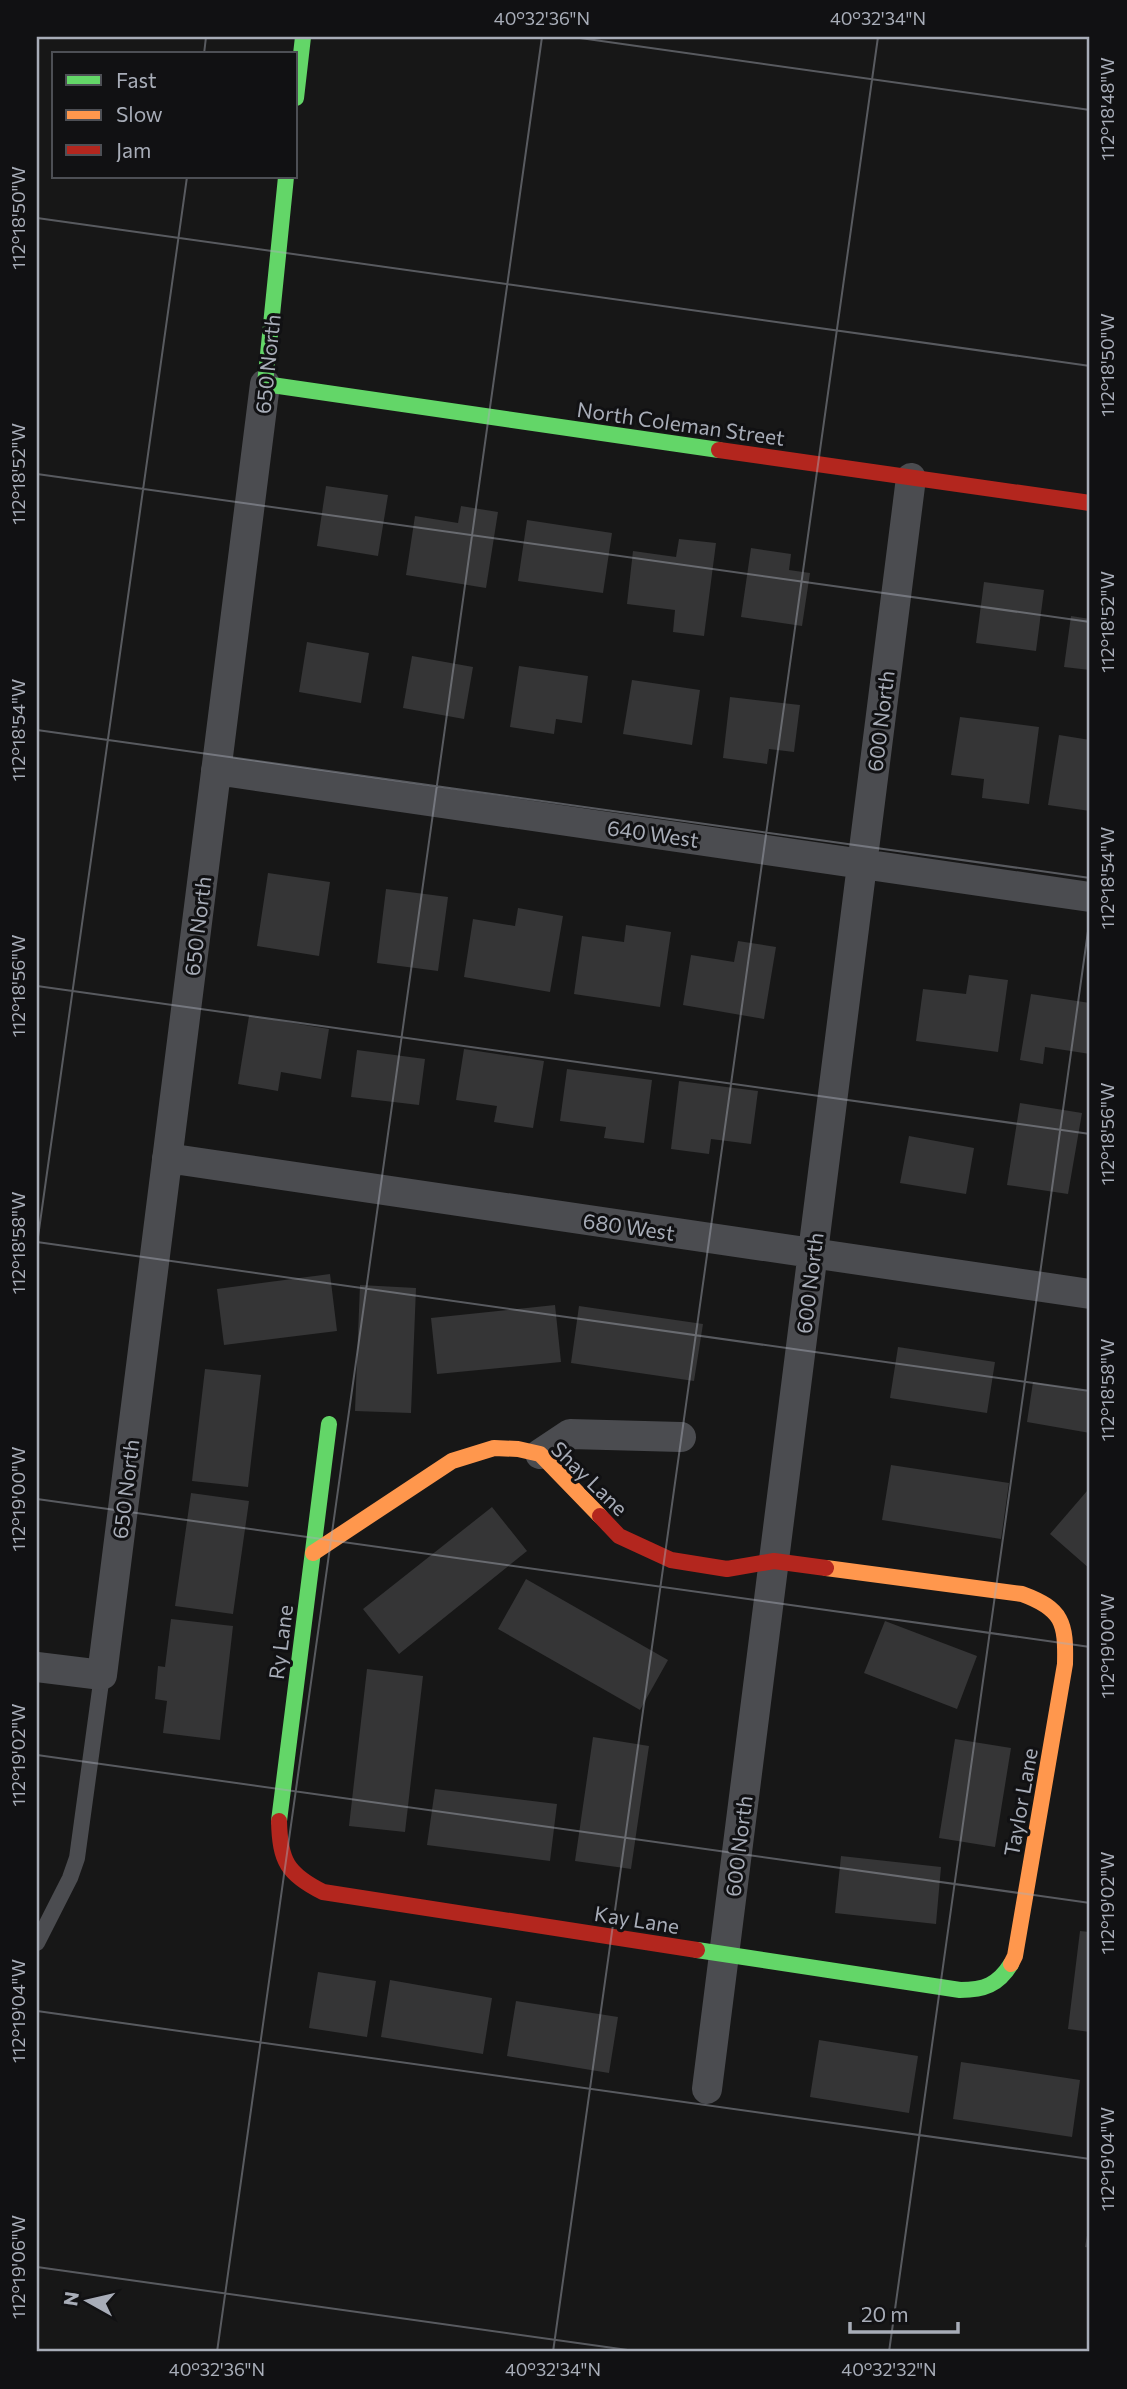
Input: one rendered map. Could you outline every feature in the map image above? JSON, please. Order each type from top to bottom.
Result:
[{"type":"street","points":[[298,81],[303,37]]},
{"type":"street","name":"650 North","points":[[102,1675],[265,384],[286,178]]},
{"type":"street","name":"North Coleman Street","points":[[265,384],[1090,503]]},
{"type":"street","name":"600 North","points":[[707,2089],[911,478]]},
{"type":"street","name":"640 West","points":[[216,770],[1090,897]]},
{"type":"street","name":"680 West","points":[[167,1158],[1090,1294]]},
{"type":"street","name":"Ry Lane","points":[[285,1864],[279,1844],[279,1818],[329,1424]]},
{"type":"street","points":[[540,1454],[570,1434],[681,1437]]},
{"type":"street","name":"Shay Lane","points":[[313,1553],[452,1461],[472,1452],[494,1448],[517,1449],[540,1454],[619,1536],[671,1560],[727,1569],[774,1561],[1022,1594],[1044,1601],[1060,1615]]},
{"type":"street","name":"Taylor Lane","points":[[991,1987],[1006,1975],[1015,1956],[1065,1664],[1066,1638],[1060,1615]]},
{"type":"street","points":[[37,1667],[102,1675]]},
{"type":"street","name":"Kay Lane","points":[[285,1864],[299,1881],[323,1892],[960,1990],[977,1991],[991,1987]]},
{"type":"lane","points":[[37,1943],[70,1878],[77,1858],[102,1675]]},
{"type":"building","points":[[326,486],[388,495],[378,556],[317,546]]},
{"type":"building","points":[[461,506],[498,512],[486,588],[406,575],[415,516],[458,523]]},
{"type":"building","points":[[527,520],[612,533],[603,593],[518,581]]},
{"type":"building","points":[[679,539],[716,543],[704,636],[673,632],[675,610],[627,604],[633,551],[676,557]]},
{"type":"building","points":[[751,548],[791,554],[789,570],[810,573],[802,626],[741,617]]},
{"type":"building","points":[[984,582],[1044,590],[1036,651],[976,643]]},
{"type":"building","points":[[1071,616],[1090,619],[1090,670],[1064,667]]},
{"type":"building","points":[[307,642],[369,653],[361,703],[299,692]]},
{"type":"building","points":[[412,656],[473,667],[464,719],[403,708]]},
{"type":"building","points":[[519,666],[588,676],[582,723],[556,719],[554,734],[510,727]]},
{"type":"building","points":[[632,680],[700,690],[692,745],[623,734]]},
{"type":"building","points":[[730,697],[800,705],[794,752],[769,749],[767,764],[723,758]]},
{"type":"building","points":[[960,717],[1039,727],[1029,804],[982,798],[984,779],[951,775]]},
{"type":"building","points":[[1059,735],[1090,740],[1090,811],[1048,805]]},
{"type":"building","points":[[268,873],[330,882],[319,956],[257,946]]},
{"type":"building","points":[[386,889],[448,897],[438,971],[377,963]]},
{"type":"building","points":[[518,908],[563,916],[550,992],[464,977],[473,919],[515,926]]},
{"type":"building","points":[[626,925],[671,932],[660,1007],[574,994],[582,936],[624,942]]},
{"type":"building","points":[[738,941],[776,947],[764,1019],[683,1005],[691,955],[734,962]]},
{"type":"building","points":[[969,975],[1008,980],[998,1052],[916,1041],[923,989],[966,994]]},
{"type":"building","points":[[1031,994],[1090,1003],[1090,1054],[1045,1047],[1043,1064],[1020,1060]]},
{"type":"building","points":[[249,1016],[329,1029],[321,1079],[281,1072],[278,1091],[238,1084]]},
{"type":"building","points":[[464,1049],[544,1061],[533,1128],[494,1122],[497,1106],[456,1100]]},
{"type":"building","points":[[357,1050],[425,1059],[419,1105],[351,1097]]},
{"type":"building","points":[[567,1069],[652,1080],[644,1143],[604,1138],[606,1127],[560,1121]]},
{"type":"building","points":[[679,1081],[758,1091],[751,1144],[711,1139],[709,1154],[671,1149]]},
{"type":"building","points":[[1020,1103],[1082,1113],[1068,1194],[1007,1185]]},
{"type":"building","points":[[909,1136],[974,1148],[966,1194],[900,1183]]},
{"type":"building","points":[[330,1274],[337,1331],[224,1345],[217,1289]]},
{"type":"building","points":[[360,1285],[416,1288],[411,1413],[355,1411]]},
{"type":"building","points":[[555,1305],[561,1362],[437,1374],[431,1318]]},
{"type":"building","points":[[579,1306],[703,1324],[694,1381],[571,1363]]},
{"type":"building","points":[[898,1347],[995,1362],[987,1413],[890,1398]]},
{"type":"building","points":[[205,1369],[261,1375],[248,1487],[192,1481]]},
{"type":"building","points":[[1033,1382],[1090,1392],[1090,1433],[1027,1422]]},
{"type":"building","points":[[891,1465],[1009,1483],[1001,1539],[882,1520]]},
{"type":"building","points":[[1087,1491],[1090,1494],[1090,1569],[1050,1534]]},
{"type":"building","points":[[191,1493],[249,1501],[233,1614],[175,1606]]},
{"type":"building","points":[[492,1507],[527,1551],[399,1654],[363,1609]]},
{"type":"building","points":[[526,1579],[668,1660],[640,1710],[498,1629]]},
{"type":"building","points":[[171,1619],[233,1626],[220,1740],[163,1733],[167,1701],[155,1699],[158,1666],[165,1667]]},
{"type":"building","points":[[885,1621],[977,1656],[957,1709],[864,1673]]},
{"type":"building","points":[[367,1669],[423,1676],[405,1832],[349,1826]]},
{"type":"building","points":[[593,1737],[649,1746],[631,1869],[575,1861]]},
{"type":"building","points":[[955,1739],[1011,1748],[995,1847],[939,1838]]},
{"type":"building","points":[[435,1789],[557,1804],[550,1861],[427,1845]]},
{"type":"building","points":[[841,1856],[941,1867],[936,1924],[835,1913]]},
{"type":"building","points":[[1080,1931],[1090,1932],[1090,2032],[1068,2029]]},
{"type":"building","points":[[318,1972],[376,1981],[367,2037],[309,2028]]},
{"type":"building","points":[[390,1980],[492,1998],[483,2054],[381,2037]]},
{"type":"building","points":[[516,2001],[618,2017],[609,2073],[507,2056]]},
{"type":"building","points":[[819,2040],[918,2056],[909,2113],[810,2097]]},
{"type":"building","points":[[961,2062],[1080,2080],[1072,2137],[953,2119]]},
{"type":"building","points":[[1090,2224],[1090,2248],[1085,2247]]},
{"type":"traffic: fast","points":[[298,81],[303,37]]},
{"type":"traffic: fast","points":[[286,178],[265,384],[719,450]]},
{"type":"traffic: fast","points":[[279,1821],[329,1424]]},
{"type":"traffic: fast","points":[[697,1950],[960,1990],[990,1985],[1001,1977],[1011,1964]]},
{"type":"traffic: slow","points":[[313,1553],[452,1461],[494,1448],[518,1449],[540,1454],[600,1516]]},
{"type":"traffic: slow","points":[[826,1568],[1022,1594],[1046,1606],[1059,1619],[1063,1628],[1065,1664],[1015,1956],[1011,1964]]},
{"type":"traffic: jam","points":[[719,450],[1090,503]]},
{"type":"traffic: jam","points":[[600,1516],[619,1536],[671,1560],[727,1569],[774,1561],[826,1568]]},
{"type":"traffic: jam","points":[[279,1821],[281,1846],[288,1865],[301,1879],[323,1892],[697,1950]]}]
